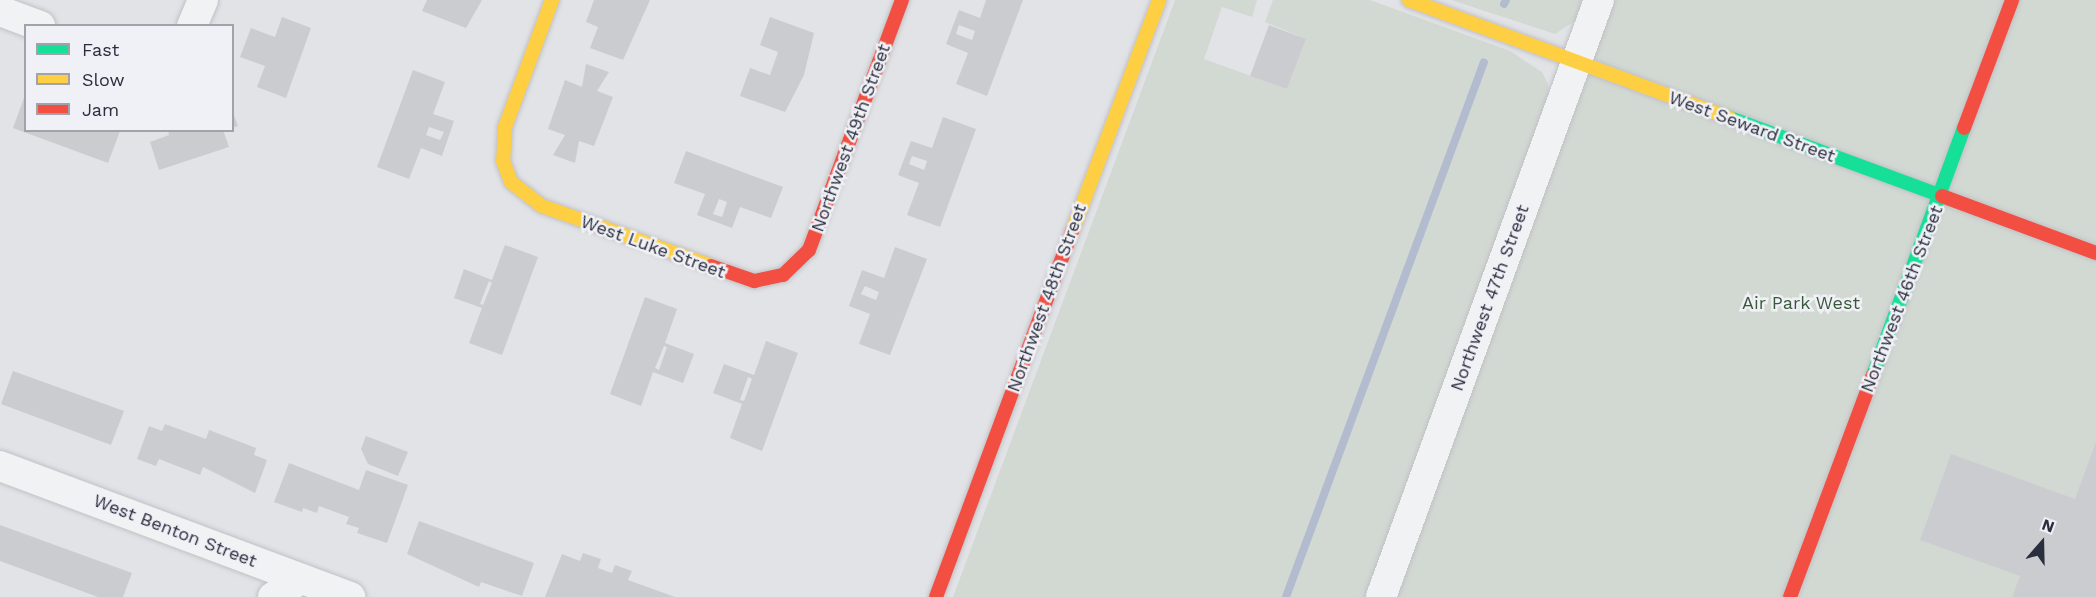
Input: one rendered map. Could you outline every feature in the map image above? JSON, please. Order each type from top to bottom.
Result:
[{"type":"street","points":[[193,24],[203,0]]},
{"type":"street","name":"West Luke Street","points":[[552,0],[501,145],[507,175],[518,191],[542,206],[734,277],[765,281],[792,270]]},
{"type":"street","name":"Northwest 49th Street","points":[[792,270],[814,240],[902,0]]},
{"type":"street","name":"Northwest 48th Street","points":[[936,597],[1159,0]]},
{"type":"street","name":"West Seward Street","points":[[1409,0],[1575,64],[2096,253]]},
{"type":"street","name":"Northwest 47th Street","points":[[1381,597],[1599,0]]},
{"type":"street","name":"Northwest 46th Street","points":[[1790,597],[2012,0]]},
{"type":"street","points":[[0,11],[35,24]]},
{"type":"street","name":"West Benton Street","points":[[0,466],[350,597]]},
{"type":"street","points":[[273,597],[301,579]]},
{"type":"green space","points":[[1175,0],[1257,0],[1252,17],[1222,7],[1204,59],[1287,89],[1306,39],[1265,22],[1273,0],[1370,0],[1510,51],[1542,72],[1548,84],[1550,102],[1367,597],[953,597]]},
{"type":"green space","points":[[1451,0],[1585,0],[1578,19],[1555,34]]},
{"type":"green space","name":"Air Park West","points":[[1599,0],[2096,0],[2096,597],[1381,597]]},
{"type":"building","points":[[427,0],[482,0],[466,28],[422,11]]},
{"type":"building","points":[[594,0],[650,0],[623,60],[590,48],[598,27],[586,22]]},
{"type":"building","points":[[986,0],[1023,0],[987,96],[956,84],[968,53],[946,44],[959,10],[980,18]],"holes":[[[959,25],[975,31],[972,40],[956,34]]]},
{"type":"building","points":[[282,17],[311,28],[286,98],[257,87],[265,66],[240,57],[251,28],[275,37]]},
{"type":"building","points":[[770,17],[814,33],[804,75],[785,112],[740,96],[750,68],[770,75],[778,52],[760,45]]},
{"type":"building","points":[[1269,25],[1306,39],[1287,89],[1250,76]]},
{"type":"building","points":[[586,64],[609,72],[597,91],[613,97],[594,146],[579,141],[575,163],[553,155],[565,135],[548,129],[565,80],[582,87]]},
{"type":"building","points":[[413,70],[445,82],[433,114],[454,121],[442,156],[421,148],[409,179],[377,167]],"holes":[[[429,127],[444,132],[440,140],[426,135]]]},
{"type":"building","points":[[24,98],[24,132],[120,132],[108,163],[13,128]]},
{"type":"building","points":[[234,115],[238,126],[234,127]]},
{"type":"building","points":[[943,117],[976,129],[940,227],[907,215],[919,183],[898,175],[911,141],[932,148]],"holes":[[[912,156],[927,161],[924,170],[909,164]]]},
{"type":"building","points":[[168,132],[224,132],[229,147],[159,170],[150,142],[169,135]]},
{"type":"building","points":[[686,151],[783,187],[771,218],[740,207],[732,228],[697,215],[705,194],[674,183]],"holes":[[[719,199],[727,202],[722,217],[713,214]]]},
{"type":"building","points":[[505,245],[538,257],[502,355],[469,343],[482,308],[454,298],[464,269],[492,280]],"holes":[[[489,281],[492,283],[483,305],[480,304]]]},
{"type":"building","points":[[895,247],[927,259],[890,355],[859,344],[870,314],[849,306],[862,270],[884,278]],"holes":[[[865,286],[879,292],[876,300],[861,294]]]},
{"type":"building","points":[[645,297],[677,309],[665,343],[694,354],[683,383],[653,372],[641,406],[610,394]],"holes":[[[664,346],[667,347],[659,370],[655,368]]]},
{"type":"building","points":[[766,341],[798,353],[762,451],[730,438],[742,404],[713,393],[724,364],[754,375]],"holes":[[[748,377],[752,379],[744,401],[740,400]]]},
{"type":"building","points":[[13,371],[124,411],[111,445],[1,404]]},
{"type":"building","points":[[165,424],[206,439],[209,430],[256,448],[254,455],[267,460],[255,493],[203,467],[200,475],[159,459],[156,466],[137,459],[149,426],[162,431]]},
{"type":"building","points":[[366,436],[408,452],[398,476],[368,464],[361,449]]},
{"type":"building","points":[[2096,442],[2096,597],[2012,597],[2020,576],[1920,540],[1951,454],[2075,499]]},
{"type":"building","points":[[289,463],[359,490],[366,470],[408,485],[387,543],[357,533],[359,528],[346,524],[349,517],[319,506],[317,513],[303,508],[302,512],[274,502]]},
{"type":"building","points":[[419,521],[534,563],[522,596],[481,582],[479,587],[407,554]]},
{"type":"building","points":[[0,525],[132,573],[123,597],[98,597],[0,561]]},
{"type":"building","points":[[583,553],[601,559],[598,568],[612,573],[615,565],[632,571],[628,580],[675,597],[545,597],[562,554],[580,561]]},
{"type":"waterway","points":[[1504,4],[1506,0]]},
{"type":"waterway","points":[[1286,597],[1484,62]]},
{"type":"traffic: fast","points":[[1730,118],[1942,196]]},
{"type":"traffic: fast","points":[[1873,375],[1964,128]]},
{"type":"traffic: slow","points":[[552,0],[505,127],[503,161],[511,182],[542,206],[711,266]]},
{"type":"traffic: slow","points":[[1072,232],[1159,0]]},
{"type":"traffic: slow","points":[[1409,0],[1730,118]]},
{"type":"traffic: jam","points":[[711,266],[754,281],[783,275],[809,250],[902,0]]},
{"type":"traffic: jam","points":[[1964,128],[2012,0]]},
{"type":"traffic: jam","points":[[1942,196],[2096,253]]},
{"type":"traffic: jam","points":[[936,597],[1072,232]]},
{"type":"traffic: jam","points":[[1790,597],[1873,375]]}]
